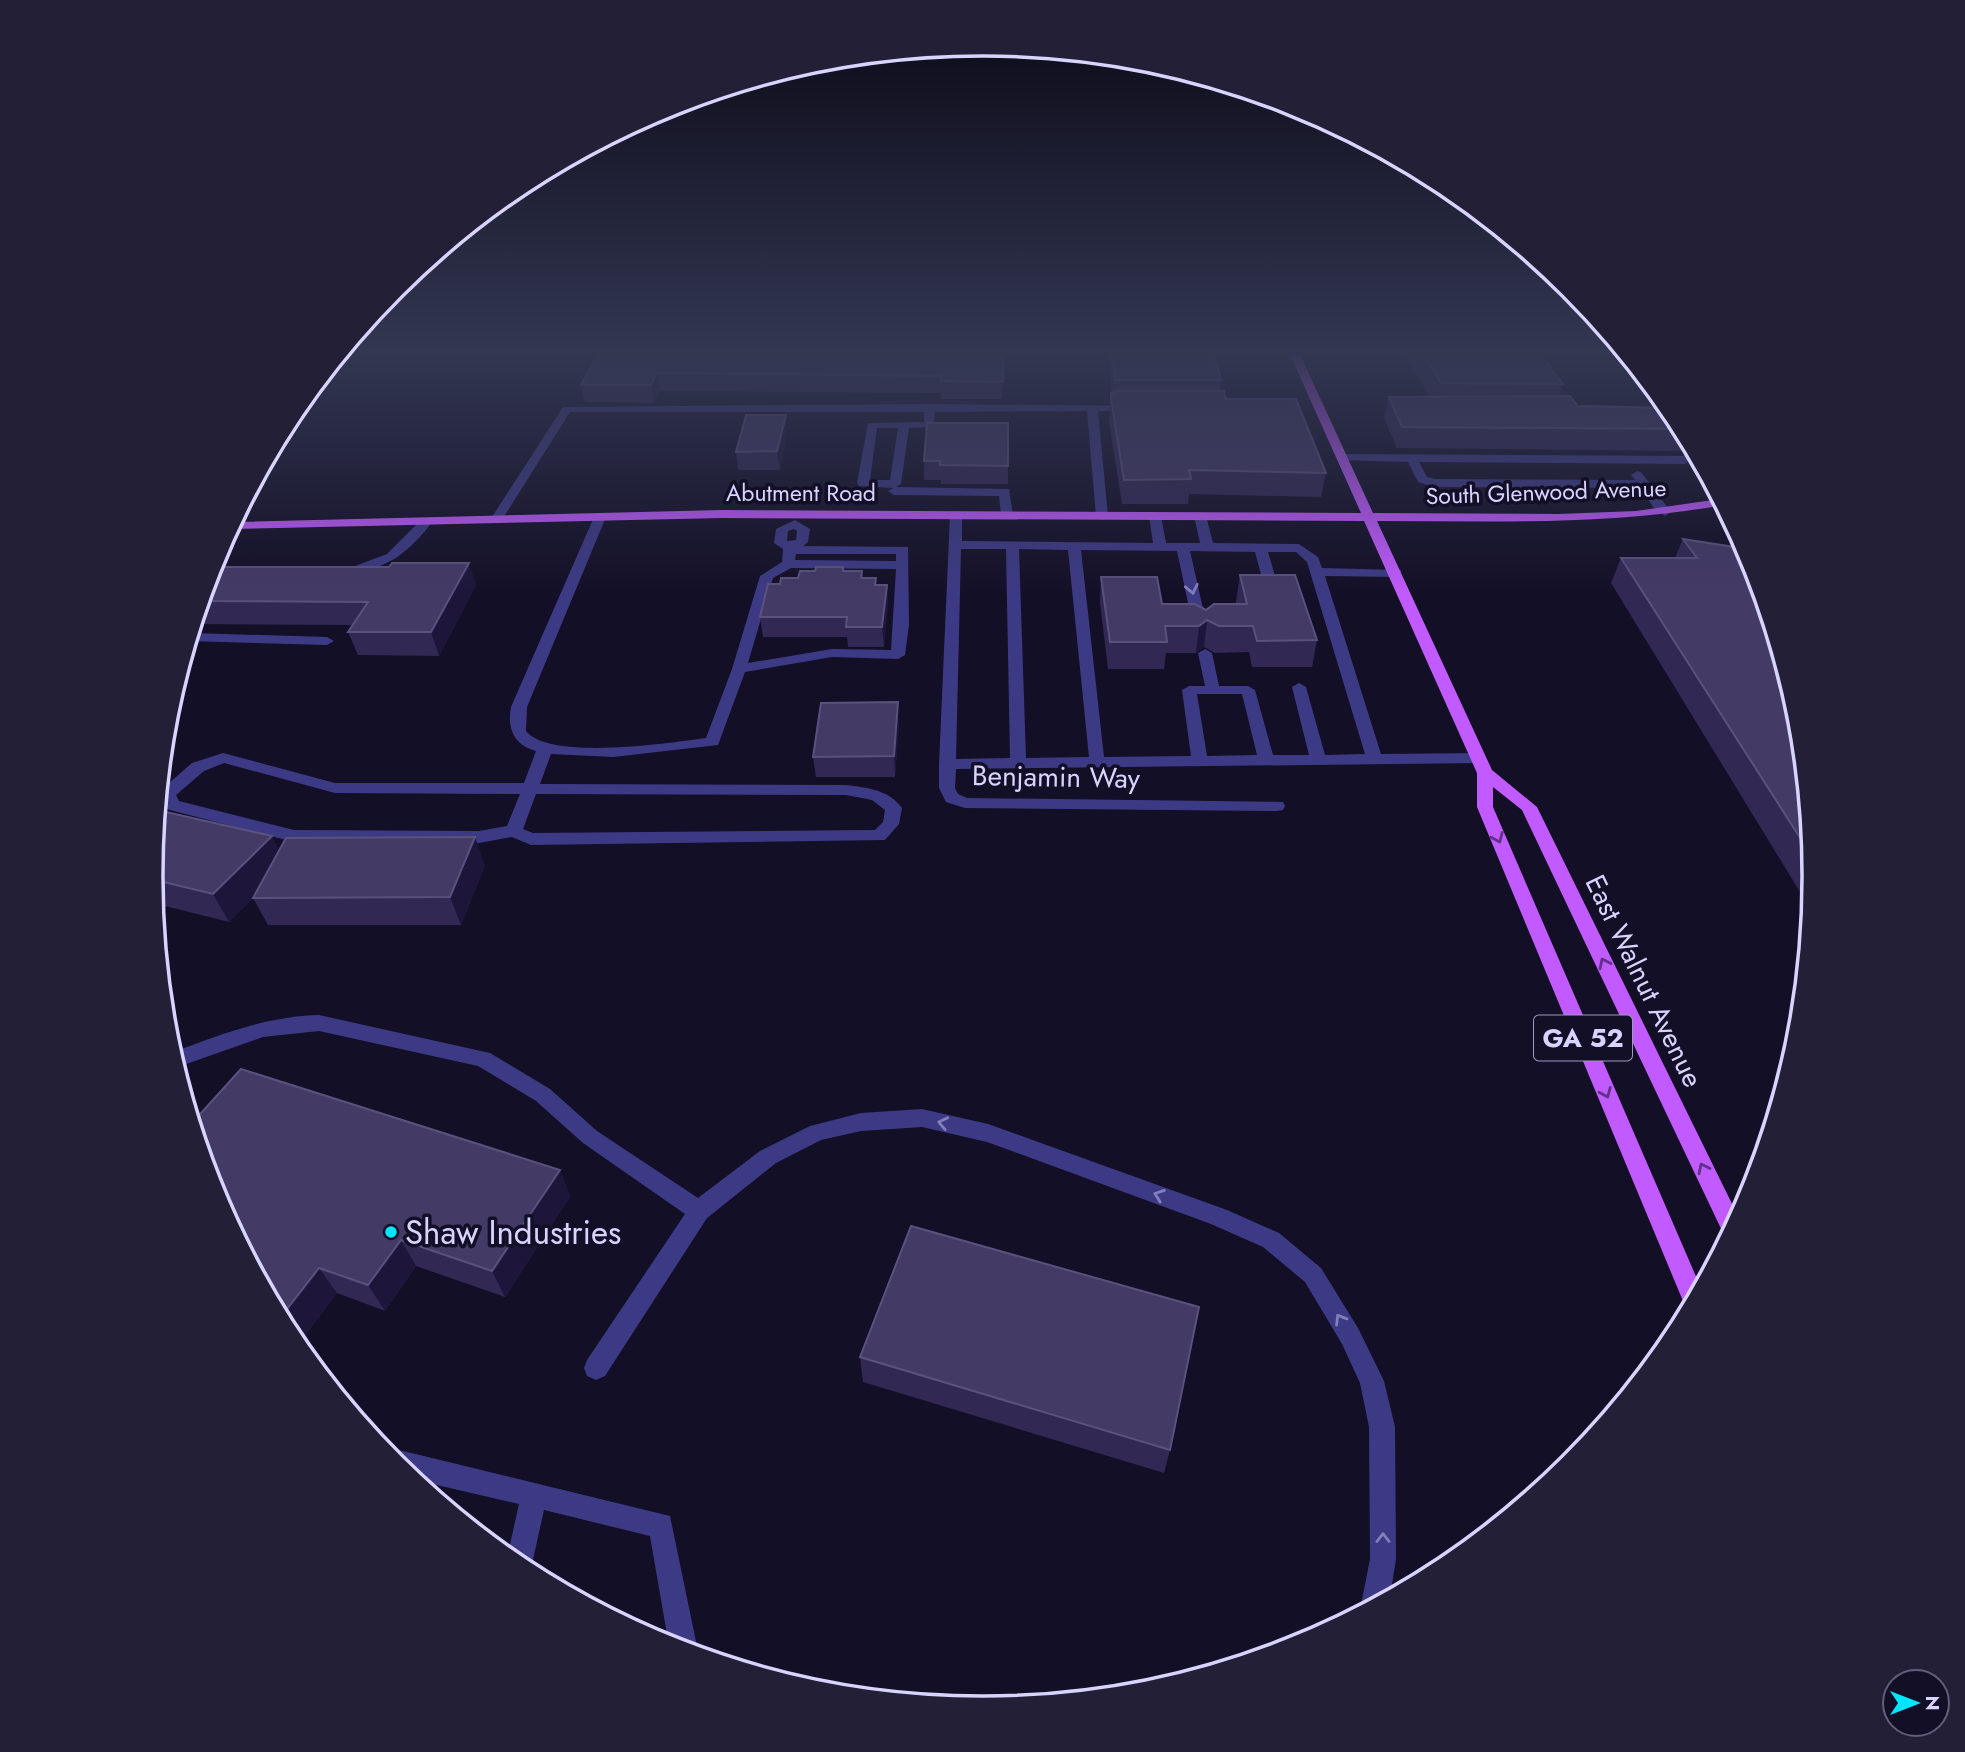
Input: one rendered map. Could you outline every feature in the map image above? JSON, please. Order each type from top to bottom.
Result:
[{"type":"main road","name":"East Walnut Avenue","points":[[1331,432],[1481,765],[1485,807],[1690,1290]]},
{"type":"main road","name":"South Glenwood Avenue","points":[[1371,516],[1558,518],[1665,512],[1713,504]]},
{"type":"main road","name":"Abutment Road","points":[[241,526],[600,517],[795,519],[892,514],[1371,516]]},
{"type":"main road","name":"East Walnut Avenue","points":[[1481,765],[1529,807],[1727,1218]]},
{"type":"street","points":[[496,520],[552,432]]},
{"type":"street","points":[[871,432],[863,483],[1005,492],[1006,515]]},
{"type":"street","points":[[892,514],[903,432]]},
{"type":"street","points":[[1094,432],[1102,516]]},
{"type":"street","points":[[1343,458],[1685,460]]},
{"type":"street","points":[[1412,459],[1422,479],[1434,483],[1643,484]]},
{"type":"street","points":[[1627,460],[1665,512]]},
{"type":"street","name":"Benjamin Way","points":[[956,515],[948,794],[965,803],[1277,806]]},
{"type":"street","points":[[1154,516],[1160,547]]},
{"type":"street","points":[[1200,516],[1207,547]]},
{"type":"street","points":[[600,517],[519,707],[518,730],[525,740],[545,749],[654,751],[712,743],[739,669],[767,576],[802,542],[804,529],[795,519]]},
{"type":"street","points":[[330,572],[379,566],[408,544],[426,522]]},
{"type":"street","points":[[955,545],[1299,548],[1313,560],[1374,757]]},
{"type":"street","points":[[1012,545],[1017,764]]},
{"type":"street","points":[[1074,546],[1097,762]]},
{"type":"street","points":[[1183,547],[1200,630]]},
{"type":"street","points":[[1261,548],[1273,593]]},
{"type":"street","points":[[739,669],[832,653],[898,655],[902,625],[903,550],[789,554]]},
{"type":"street","points":[[1317,572],[1396,573]]},
{"type":"street","points":[[198,638],[327,640]]},
{"type":"street","points":[[1205,653],[1213,690]]},
{"type":"street","points":[[1299,687],[1318,759]]},
{"type":"street","points":[[1200,761],[1189,690],[1248,690],[1266,760]]},
{"type":"street","points":[[514,831],[545,749]]},
{"type":"street","points":[[947,765],[1374,757],[1481,765]]},
{"type":"street","points":[[167,794],[172,805],[294,836],[479,837],[514,831],[531,839],[879,836],[891,824],[894,808],[877,795],[846,790],[335,788],[223,758],[198,767],[167,794]]},
{"type":"street","points":[[183,1058],[295,1022],[319,1023],[483,1059],[542,1095],[590,1137],[699,1211]]},
{"type":"street","points":[[596,1368],[699,1211],[768,1157],[817,1132],[861,1122],[922,1118],[988,1133],[1220,1217],[1271,1240],[1313,1275],[1350,1336],[1372,1381],[1382,1427],[1383,1559],[1377,1594]]},
{"type":"street","points":[[414,1466],[661,1525],[682,1639]]},
{"type":"street","points":[[522,1554],[534,1495]]},
{"type":"building","points":[[741,432],[782,432],[777,451],[736,452]]},
{"type":"building","points":[[926,432],[1008,432],[1008,466],[940,465],[940,461],[924,461]]},
{"type":"building","points":[[1116,432],[1309,432],[1326,473],[1189,470],[1191,479],[1124,480]]},
{"type":"building","points":[[1683,539],[1733,547],[1759,612],[1787,716],[1801,840],[1621,558],[1697,558]]},
{"type":"building","points":[[392,563],[469,563],[431,632],[348,632],[368,602],[210,601],[223,567],[389,567]]},
{"type":"building","points":[[816,567],[843,567],[843,571],[862,571],[861,578],[876,578],[875,585],[887,585],[882,627],[846,627],[847,617],[760,617],[768,584],[780,584],[781,578],[798,578],[800,571],[815,571]]},
{"type":"building","points":[[1240,575],[1295,575],[1317,640],[1257,641],[1253,626],[1219,626],[1207,620],[1199,626],[1165,626],[1167,642],[1110,642],[1101,577],[1157,577],[1162,604],[1195,604],[1206,610],[1214,604],[1247,604]]},
{"type":"building","points":[[898,702],[894,756],[813,757],[821,703]]},
{"type":"building","points":[[165,812],[272,836],[213,894],[163,882]]},
{"type":"building","points":[[475,837],[450,897],[253,898],[286,838]]},
{"type":"building","name":"Shaw Industries","points":[[241,1069],[560,1170],[492,1271],[401,1240],[368,1285],[319,1268],[287,1309],[247,1239],[225,1190],[199,1116]]},
{"type":"building","points":[[911,1226],[1199,1307],[1170,1450],[860,1357]]},
{"type":"place","name":"Shaw Industries","points":[[391,1232]]}]
